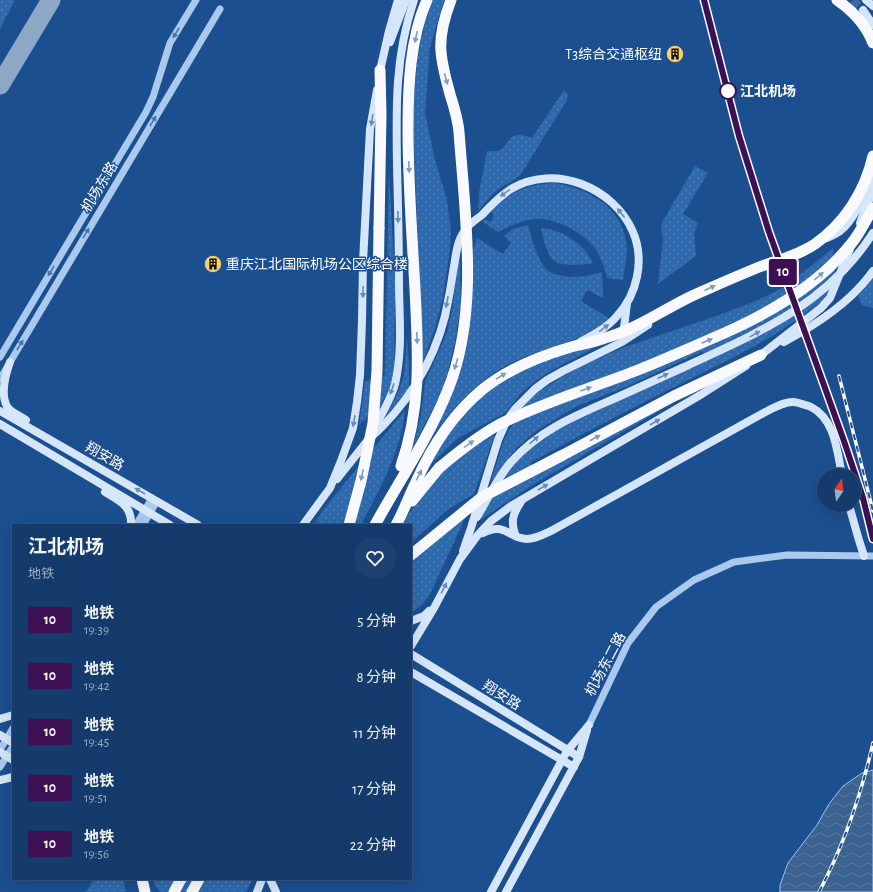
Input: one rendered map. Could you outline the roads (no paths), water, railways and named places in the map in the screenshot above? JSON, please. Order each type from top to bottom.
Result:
[{"type":"highway","points":[[389,499],[408,445],[415,407],[418,360],[408,148],[408,90],[419,24],[427,0]]},
{"type":"highway","points":[[376,524],[415,457],[434,422],[448,391],[460,348],[466,309],[468,256],[458,122],[440,51],[441,32],[451,0]]},
{"type":"highway","points":[[837,0],[860,21],[870,35],[873,43]]},
{"type":"highway","points":[[349,524],[361,481],[373,423],[377,371],[381,115],[380,70]]},
{"type":"highway","points":[[397,524],[404,511],[416,481],[437,442],[470,401],[482,389],[509,372],[537,359],[570,347],[605,339],[623,337],[686,299],[744,273],[805,250],[815,244],[846,216],[861,190],[873,156]]},
{"type":"highway","points":[[404,511],[439,468],[457,452],[500,425],[739,327],[774,309],[806,287],[827,269],[851,244],[873,208]]},
{"type":"highway","points":[[412,554],[482,497],[674,396],[761,355]]},
{"type":"highway","points":[[142,880],[146,892]]},
{"type":"highway","points":[[174,892],[180,880]]},
{"type":"highway","points":[[192,892],[198,880]]},
{"type":"main road","points":[[330,488],[353,428],[358,402],[370,129],[388,31],[398,0]]},
{"type":"main road","points":[[383,57],[406,0]]},
{"type":"main road","points":[[304,524],[367,441],[383,411],[394,385],[398,364],[399,259],[397,88],[400,57],[408,19],[414,0]]},
{"type":"main road","points":[[866,0],[873,6]]},
{"type":"main road","points":[[863,10],[873,25]]},
{"type":"main road","points":[[367,441],[385,426],[407,399],[427,364],[445,317],[456,252],[461,236],[466,228],[494,202],[511,189],[528,182],[549,178],[578,182],[607,198],[621,212],[633,231],[636,242],[638,265],[635,285],[627,303],[606,327],[570,347]]},
{"type":"main road","points":[[815,244],[841,231],[860,205],[873,178]]},
{"type":"main road","points":[[412,644],[435,606],[460,559],[477,536],[497,516],[511,506],[734,375],[821,308],[830,298],[873,190]]},
{"type":"main road","points":[[471,528],[511,462],[540,436],[573,417],[750,336],[788,315],[820,293],[845,269],[864,247],[873,233]]},
{"type":"main road","points":[[761,355],[798,334],[836,309],[856,291],[873,272]]},
{"type":"main road","points":[[460,559],[498,440],[507,420],[515,409],[535,389],[547,380],[623,337],[627,303]]},
{"type":"main road","points":[[10,362],[1,392],[4,403],[10,410],[38,427],[50,440]]},
{"type":"main road","points":[[477,536],[489,529],[494,528],[529,539],[551,531],[758,416],[778,406],[793,402],[817,410],[825,418],[831,427],[840,468]]},
{"type":"main road","name":"翔安路","points":[[0,411],[196,524]]},
{"type":"main road","name":"翔安路","points":[[0,424],[168,524]]},
{"type":"main road","points":[[0,428],[16,434]]},
{"type":"main road","points":[[88,476],[105,492],[126,507],[130,516],[131,524]]},
{"type":"main road","points":[[515,534],[512,525],[513,516],[522,500]]},
{"type":"main road","points":[[851,512],[864,556]]},
{"type":"main road","points":[[412,621],[424,616],[435,606]]},
{"type":"main road","name":"翔安路","points":[[412,655],[579,757]]},
{"type":"main road","name":"翔安路","points":[[412,673],[574,767]]},
{"type":"main road","points":[[412,677],[432,684]]},
{"type":"main road","points":[[0,719],[12,715]]},
{"type":"main road","points":[[506,892],[579,757],[589,725]]},
{"type":"main road","name":"机场东二路","points":[[491,892],[562,760],[568,750],[589,725]]},
{"type":"main road","points":[[0,780],[12,777]]},
{"type":"main road","points":[[256,892],[262,880]]},
{"type":"main road","points":[[270,880],[276,892]]},
{"type":"street","name":"机场东路","points":[[0,356],[146,112],[153,97],[170,43],[196,0]]},
{"type":"street","name":"机场东路","points":[[0,378],[220,8]]},
{"type":"street","points":[[143,524],[154,500]]},
{"type":"street","points":[[137,524],[148,512]]},
{"type":"street","name":"机场东二路","points":[[589,725],[628,643],[656,607],[694,580],[734,562],[787,555],[873,556]]},
{"type":"street","points":[[5,755],[6,739],[12,730]]},
{"type":"street","points":[[0,767],[5,755],[12,747]]},
{"type":"water","points":[[873,770],[873,892],[780,892],[780,885],[788,863],[817,825],[829,804],[843,786],[862,773]]},
{"type":"tunnel","points":[[853,0],[863,10]]},
{"type":"railway","points":[[839,376],[873,511]]},
{"type":"railway","points":[[823,381],[863,498],[873,539]]},
{"type":"railway","points":[[819,892],[844,838],[851,819],[863,782],[873,743]]},
{"type":"metro line","name":"10","points":[[704,0],[739,136],[769,232],[844,441],[863,498],[873,539]]},
{"type":"place","name":"T3综合交通枢纽","points":[[675,54]]},
{"type":"place","name":"江北机场","points":[[728,91]]},
{"type":"place","name":"重庆江北国际机场公区综合楼","points":[[213,264]]}]
